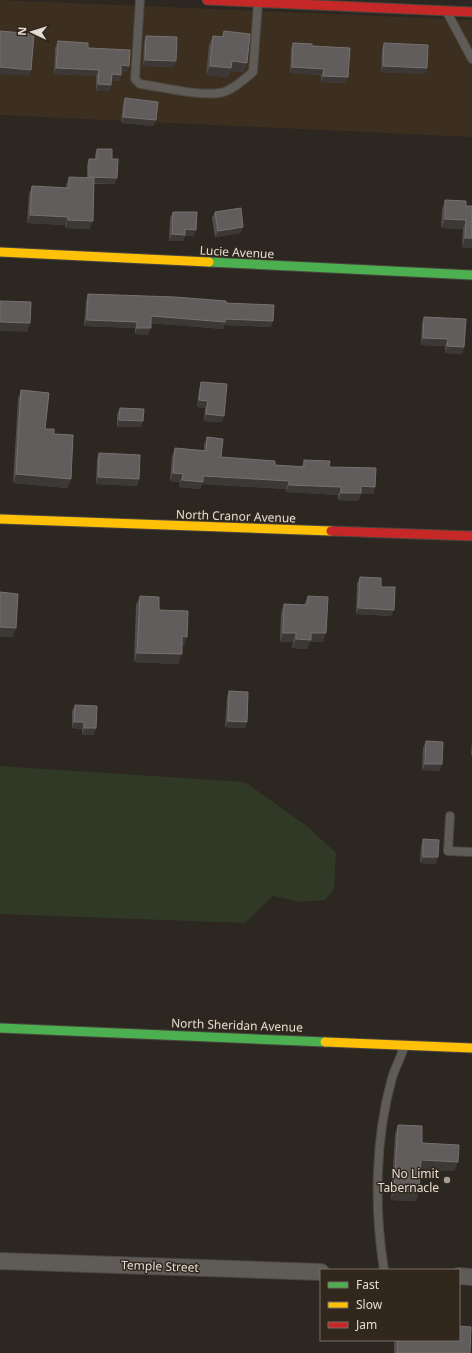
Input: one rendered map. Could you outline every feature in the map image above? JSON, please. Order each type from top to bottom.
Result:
[{"type":"main road","points":[[207,0],[397,4],[447,11],[472,12]]},
{"type":"main road","name":"Lucie Avenue","points":[[0,252],[472,275]]},
{"type":"main road","name":"North Cranor Avenue","points":[[0,519],[472,536]]},
{"type":"main road","name":"North Sheridan Avenue","points":[[0,1028],[472,1048]]},
{"type":"street","name":"Temple Street","points":[[0,1260],[320,1272]]},
{"type":"street","points":[[460,1276],[472,1277]]},
{"type":"lane","points":[[140,0],[135,79],[140,84],[197,92],[220,93],[242,82],[253,72],[258,2]]},
{"type":"lane","points":[[447,11],[472,59]]},
{"type":"lane","points":[[450,816],[448,851],[472,852]]},
{"type":"lane","points":[[384,1269],[380,1242],[378,1189],[381,1142],[393,1077],[405,1045]]},
{"type":"shaded area","points":[[0,0],[472,20],[472,137],[0,115]]},
{"type":"green space","points":[[0,766],[245,782],[308,827],[336,853],[334,889],[325,900],[300,902],[273,896],[245,923],[0,914]]},
{"type":"building","points":[[0,31],[34,34],[31,70],[0,67]]},
{"type":"building","points":[[224,31],[250,34],[247,63],[232,61],[231,68],[210,66],[213,36],[223,37]]},
{"type":"building","points":[[146,36],[177,37],[176,61],[145,60]]},
{"type":"building","points":[[58,41],[88,43],[88,48],[130,50],[129,66],[121,65],[121,75],[112,74],[111,85],[98,84],[99,70],[56,68]]},
{"type":"building","points":[[293,43],[312,44],[312,46],[350,48],[348,77],[323,76],[324,69],[292,67]]},
{"type":"building","points":[[384,43],[428,45],[427,68],[383,66]]},
{"type":"building","points":[[125,98],[158,102],[156,120],[123,117]]},
{"type":"building","points":[[97,149],[112,149],[112,159],[118,159],[117,178],[89,177],[89,159],[97,159]]},
{"type":"building","points":[[69,177],[94,178],[93,221],[68,220],[68,217],[30,215],[32,186],[69,188]]},
{"type":"building","points":[[445,200],[466,201],[466,206],[472,206],[472,238],[465,238],[466,220],[445,219]]},
{"type":"building","points":[[241,208],[243,227],[218,231],[215,212]]},
{"type":"building","points":[[173,212],[197,212],[196,230],[185,229],[185,235],[172,234]]},
{"type":"building","points":[[88,294],[175,297],[226,301],[226,303],[274,305],[273,321],[225,319],[225,322],[151,316],[151,328],[137,328],[137,322],[87,320]]},
{"type":"building","points":[[0,301],[31,302],[30,323],[0,322]]},
{"type":"building","points":[[424,317],[466,319],[464,347],[447,346],[448,339],[423,338]]},
{"type":"building","points":[[201,382],[227,384],[224,416],[206,414],[208,401],[199,400]]},
{"type":"building","points":[[21,390],[49,393],[45,429],[54,429],[54,434],[73,435],[71,479],[16,474]]},
{"type":"building","points":[[120,408],[144,409],[143,421],[119,420]]},
{"type":"building","points":[[207,437],[223,439],[221,457],[275,461],[275,465],[304,467],[304,460],[330,461],[329,467],[376,468],[375,487],[361,486],[361,493],[341,493],[341,487],[289,485],[289,481],[203,476],[203,482],[182,480],[183,474],[173,473],[175,448],[206,451]]},
{"type":"building","points":[[99,453],[140,455],[139,479],[98,477]]},
{"type":"building","points":[[360,577],[381,578],[381,587],[395,587],[394,610],[358,608]]},
{"type":"building","points":[[0,592],[18,594],[16,628],[0,627]]},
{"type":"building","points":[[140,596],[159,597],[159,610],[188,611],[187,637],[182,636],[182,654],[137,653]]},
{"type":"building","points":[[308,596],[328,597],[326,633],[311,633],[311,640],[296,639],[296,633],[283,633],[284,604],[307,605]]},
{"type":"building","points":[[229,691],[248,692],[247,722],[228,721]]},
{"type":"building","points":[[75,705],[97,706],[96,728],[84,728],[84,722],[74,722]]},
{"type":"building","points":[[426,741],[443,742],[442,764],[425,764]]},
{"type":"building","points":[[423,839],[439,840],[438,857],[423,857]]},
{"type":"building","points":[[398,1125],[422,1126],[422,1143],[459,1145],[458,1162],[421,1160],[419,1192],[394,1191]]},
{"type":"building","points":[[460,1326],[471,1327],[470,1353],[397,1353],[398,1341],[460,1341]]},
{"type":"traffic: fast","points":[[209,262],[472,275]]},
{"type":"traffic: fast","points":[[0,1028],[325,1042]]},
{"type":"traffic: slow","points":[[0,252],[209,262]]},
{"type":"traffic: slow","points":[[0,519],[331,531]]},
{"type":"traffic: slow","points":[[325,1042],[472,1048]]},
{"type":"traffic: jam","points":[[207,0],[472,12]]},
{"type":"traffic: jam","points":[[331,531],[472,536]]},
{"type":"place","name":"No Limit Tabernacle","points":[[447,1180]]}]
